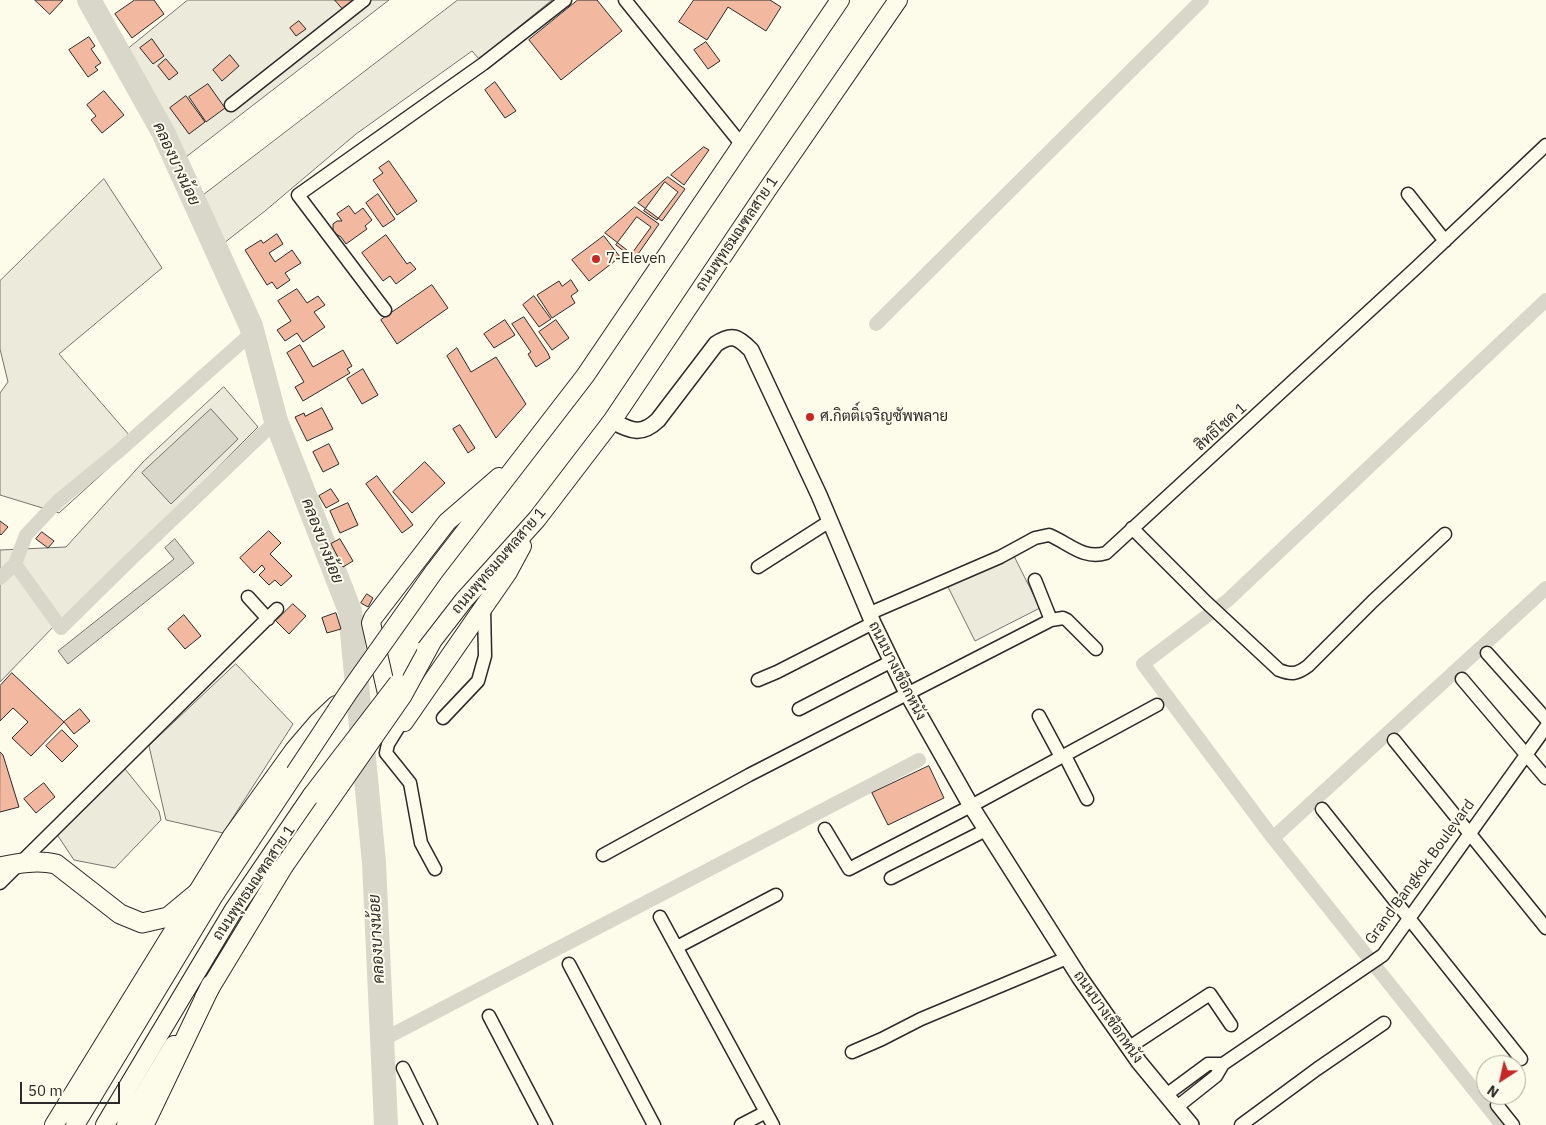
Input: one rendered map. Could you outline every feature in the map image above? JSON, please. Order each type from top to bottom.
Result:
[{"type":"main road","name":"ถนนพุทธมณฑลสาย 1","points":[[75,1125],[205,895],[295,773],[348,693],[433,573],[585,376],[840,0]]},
{"type":"main road","name":"ถนนพุทธมณฑลสาย 1","points":[[105,1125],[233,911],[312,795],[464,600],[537,519],[612,421],[767,190],[898,0]]},
{"type":"main road","points":[[522,458],[447,522],[375,614],[371,624],[391,718],[396,722],[404,722],[484,607],[508,572],[537,519]]},
{"type":"main road","points":[[126,1125],[284,866],[403,695],[433,640]]},
{"type":"main road","points":[[54,1125],[205,895],[232,836],[294,750],[318,722],[348,693]]},
{"type":"main road","points":[[0,867],[21,862],[44,861],[56,864],[120,914],[142,923],[168,917],[205,895]]},
{"type":"main road","points":[[144,1125],[211,985]]},
{"type":"street","points":[[231,106],[364,0]]},
{"type":"street","points":[[385,310],[298,194],[483,64],[565,0]]},
{"type":"street","points":[[625,0],[742,145]]},
{"type":"street","name":"สิทธิโชค 1","points":[[758,680],[777,672],[871,619],[1000,557],[1034,538],[1049,535],[1083,553],[1096,556],[1106,553],[1264,409],[1546,145]]},
{"type":"street","points":[[1408,194],[1445,241]]},
{"type":"street","name":"ถนนบางเชือกหนัง","points":[[612,421],[633,430],[641,431],[651,427],[716,344],[724,338],[734,337],[741,340],[751,350],[830,521],[871,619],[907,693],[971,806],[1067,958],[1128,1048],[1191,1125]]},
{"type":"street","points":[[758,567],[830,521]]},
{"type":"street","points":[[1132,528],[1206,602],[1272,664],[1279,670],[1289,674],[1298,674],[1308,666],[1367,607],[1446,534]]},
{"type":"street","points":[[1035,580],[1051,620]]},
{"type":"street","points":[[248,597],[268,619]]},
{"type":"street","points":[[443,718],[478,681],[485,656],[484,607]]},
{"type":"street","points":[[0,882],[277,609]]},
{"type":"street","points":[[603,855],[749,775],[1051,620],[1063,618],[1068,620],[1096,649]]},
{"type":"street","points":[[1487,653],[1546,719]]},
{"type":"street","points":[[799,709],[892,661]]},
{"type":"street","points":[[1462,679],[1546,778]]},
{"type":"street","points":[[825,829],[849,869],[971,806],[1157,705]]},
{"type":"street","points":[[1039,716],[1087,799]]},
{"type":"street","points":[[400,723],[388,744],[386,754],[410,783],[421,843],[435,869]]},
{"type":"street","name":"Grand Bangkok Boulevard","points":[[1177,1107],[1216,1076],[1223,1064],[1382,955],[1546,727]]},
{"type":"street","points":[[1394,740],[1546,928]]},
{"type":"street","points":[[1322,809],[1518,1055]]},
{"type":"street","points":[[891,878],[986,830]]},
{"type":"street","points":[[677,948],[776,895]]},
{"type":"street","points":[[660,917],[773,1125]]},
{"type":"street","points":[[852,1052],[921,1019],[1067,958]]},
{"type":"street","points":[[569,964],[654,1125]]},
{"type":"street","points":[[1128,1048],[1210,994],[1231,1025]]},
{"type":"street","points":[[490,1016],[546,1125]]},
{"type":"street","points":[[1241,1125],[1384,1023]]},
{"type":"street","name":"Grand Bangkok Boulevard","points":[[1166,1095],[1208,1064],[1223,1064]]},
{"type":"street","points":[[403,1068],[431,1125]]},
{"type":"street","points":[[1497,1105],[1513,1125]]},
{"type":"street","points":[[741,1125],[766,1112]]},
{"type":"shaded area","points":[[188,0],[389,0],[186,157],[128,49]]},
{"type":"shaded area","points":[[458,0],[552,0],[479,59],[472,51],[356,134],[224,243],[201,197]]},
{"type":"shaded area","points":[[104,179],[162,268],[59,354],[136,443],[59,513],[0,495],[0,393],[8,382],[0,349],[0,281]]},
{"type":"shaded area","points":[[224,387],[258,427],[138,547],[57,623],[0,682],[0,550],[66,547],[144,461]]},
{"type":"shaded area","points":[[211,409],[238,439],[171,504],[142,473]]},
{"type":"shaded area","points":[[175,539],[194,563],[68,664],[58,651],[174,559],[165,548]]},
{"type":"shaded area","points":[[1010,548],[1040,608],[975,641],[945,581]]},
{"type":"shaded area","points":[[236,664],[293,724],[223,833],[166,820],[149,746]]},
{"type":"shaded area","points":[[125,769],[159,811],[161,820],[115,868],[74,860],[56,833]]},
{"type":"building","points":[[35,0],[63,0],[50,14]]},
{"type":"building","points":[[135,0],[154,0],[164,14],[132,38],[115,14]]},
{"type":"building","points":[[335,0],[353,0],[353,1],[343,9]]},
{"type":"building","points":[[578,0],[597,0],[622,31],[561,80],[529,40]]},
{"type":"building","points":[[694,0],[770,0],[781,7],[766,31],[728,7],[707,40],[679,22]]},
{"type":"building","points":[[299,21],[306,29],[296,36],[290,28]]},
{"type":"building","points":[[89,37],[95,46],[91,49],[101,63],[95,67],[98,70],[88,77],[69,50]]},
{"type":"building","points":[[152,39],[164,56],[153,64],[140,48]]},
{"type":"building","points":[[706,42],[720,61],[708,69],[694,50]]},
{"type":"building","points":[[230,55],[239,66],[222,81],[213,70]]},
{"type":"building","points":[[166,59],[178,73],[169,80],[158,66]]},
{"type":"building","points":[[495,82],[516,111],[505,118],[485,90]]},
{"type":"building","points":[[208,84],[225,108],[206,122],[189,97]]},
{"type":"building","points":[[104,91],[124,115],[102,133],[91,120],[96,116],[87,105]]},
{"type":"building","points":[[186,96],[205,122],[189,134],[170,108]]},
{"type":"building","points":[[704,147],[709,150],[684,185],[671,175]]},
{"type":"building","points":[[389,161],[417,201],[397,215],[373,180],[383,173],[379,168]]},
{"type":"building","points":[[668,177],[685,189],[662,221],[638,203]]},
{"type":"building","points":[[665,182],[678,192],[657,220],[644,211]]},
{"type":"building","points":[[378,194],[395,219],[383,227],[366,203]]},
{"type":"building","points":[[349,206],[355,214],[363,208],[372,220],[365,226],[367,229],[346,244],[333,230],[333,224],[337,221],[342,221],[337,214]]},
{"type":"building","points":[[635,207],[659,224],[636,257],[605,233]]},
{"type":"building","points":[[637,217],[651,227],[630,256],[616,245]]},
{"type":"building","points":[[277,234],[283,244],[269,253],[275,262],[292,250],[301,263],[285,273],[290,280],[277,289],[272,282],[267,285],[245,250],[261,240],[263,243]]},
{"type":"building","points":[[386,235],[407,264],[410,262],[416,269],[396,284],[390,276],[383,281],[362,253]]},
{"type":"building","name":"7-Eleven","points":[[604,236],[620,257],[589,281],[572,260]]},
{"type":"building","points":[[571,280],[578,291],[571,296],[575,303],[552,318],[537,295],[559,281],[562,286]]},
{"type":"building","points":[[432,285],[448,308],[397,344],[381,320]]},
{"type":"building","points":[[297,289],[307,303],[318,296],[325,305],[314,312],[325,327],[303,342],[297,333],[285,341],[277,330],[291,321],[278,301]]},
{"type":"building","points":[[534,296],[551,319],[539,327],[523,305]]},
{"type":"building","points":[[524,317],[550,358],[536,367],[528,354],[531,352],[512,324]]},
{"type":"building","points":[[505,320],[515,335],[494,348],[484,334]]},
{"type":"building","points":[[556,320],[569,338],[552,350],[539,332]]},
{"type":"building","points":[[300,345],[313,367],[343,350],[352,366],[347,369],[350,373],[303,401],[295,387],[304,382],[287,353]]},
{"type":"building","points":[[457,348],[471,372],[496,357],[526,404],[496,438],[447,356]]},
{"type":"building","points":[[363,369],[378,395],[362,404],[347,379]]},
{"type":"building","points":[[322,408],[333,429],[307,441],[295,417],[304,413],[305,416]]},
{"type":"building","points":[[460,425],[475,448],[468,453],[453,429]]},
{"type":"building","points":[[329,444],[339,464],[323,472],[313,452]]},
{"type":"building","points":[[425,462],[445,483],[412,513],[393,492]]},
{"type":"building","points":[[377,476],[413,525],[402,533],[366,484]]},
{"type":"building","points":[[331,489],[339,501],[326,508],[319,496]]},
{"type":"building","points":[[348,503],[358,525],[340,533],[330,511]]},
{"type":"building","points":[[0,521],[8,527],[1,535],[0,534]]},
{"type":"building","points":[[269,531],[281,543],[270,554],[292,576],[281,586],[275,580],[269,585],[259,575],[265,569],[262,565],[254,573],[240,558]]},
{"type":"building","points":[[42,532],[54,541],[48,548],[36,539]]},
{"type":"building","points":[[340,539],[353,561],[343,567],[331,544]]},
{"type":"building","points":[[367,594],[373,598],[368,607],[361,603]]},
{"type":"building","points":[[293,604],[306,616],[289,634],[276,621]]},
{"type":"building","points":[[336,613],[341,629],[327,633],[322,618]]},
{"type":"building","points":[[184,615],[201,636],[185,649],[168,629]]},
{"type":"building","points":[[12,673],[64,722],[31,756],[12,738],[28,722],[13,708],[0,721],[0,686]]},
{"type":"building","points":[[80,709],[90,721],[74,734],[64,722]]},
{"type":"building","points":[[62,730],[78,746],[62,762],[46,746]]},
{"type":"building","points":[[0,752],[3,755],[19,807],[0,812]]},
{"type":"building","points":[[929,766],[944,798],[888,825],[872,793]]},
{"type":"building","points":[[44,783],[55,797],[36,813],[24,799]]},
{"type":"waterway","name":"คลองบางน้อย","points":[[89,0],[163,132],[251,326],[276,421],[350,611],[374,863],[386,1125]]},
{"type":"waterway","points":[[876,324],[1202,0]]},
{"type":"waterway","points":[[1502,1125],[1273,838],[1143,664],[1228,600],[1546,300]]},
{"type":"waterway","points":[[15,564],[26,535],[58,501],[119,451],[253,332]]},
{"type":"waterway","points":[[0,578],[15,564],[61,628],[276,421]]},
{"type":"waterway","points":[[1273,838],[1546,588]]},
{"type":"waterway","points":[[382,1040],[919,760]]},
{"type":"place","name":"7-Eleven","points":[[596,259]]},
{"type":"place","name":"ศ.กิตติ์เจริญซัพพลาย","points":[[810,417]]}]
